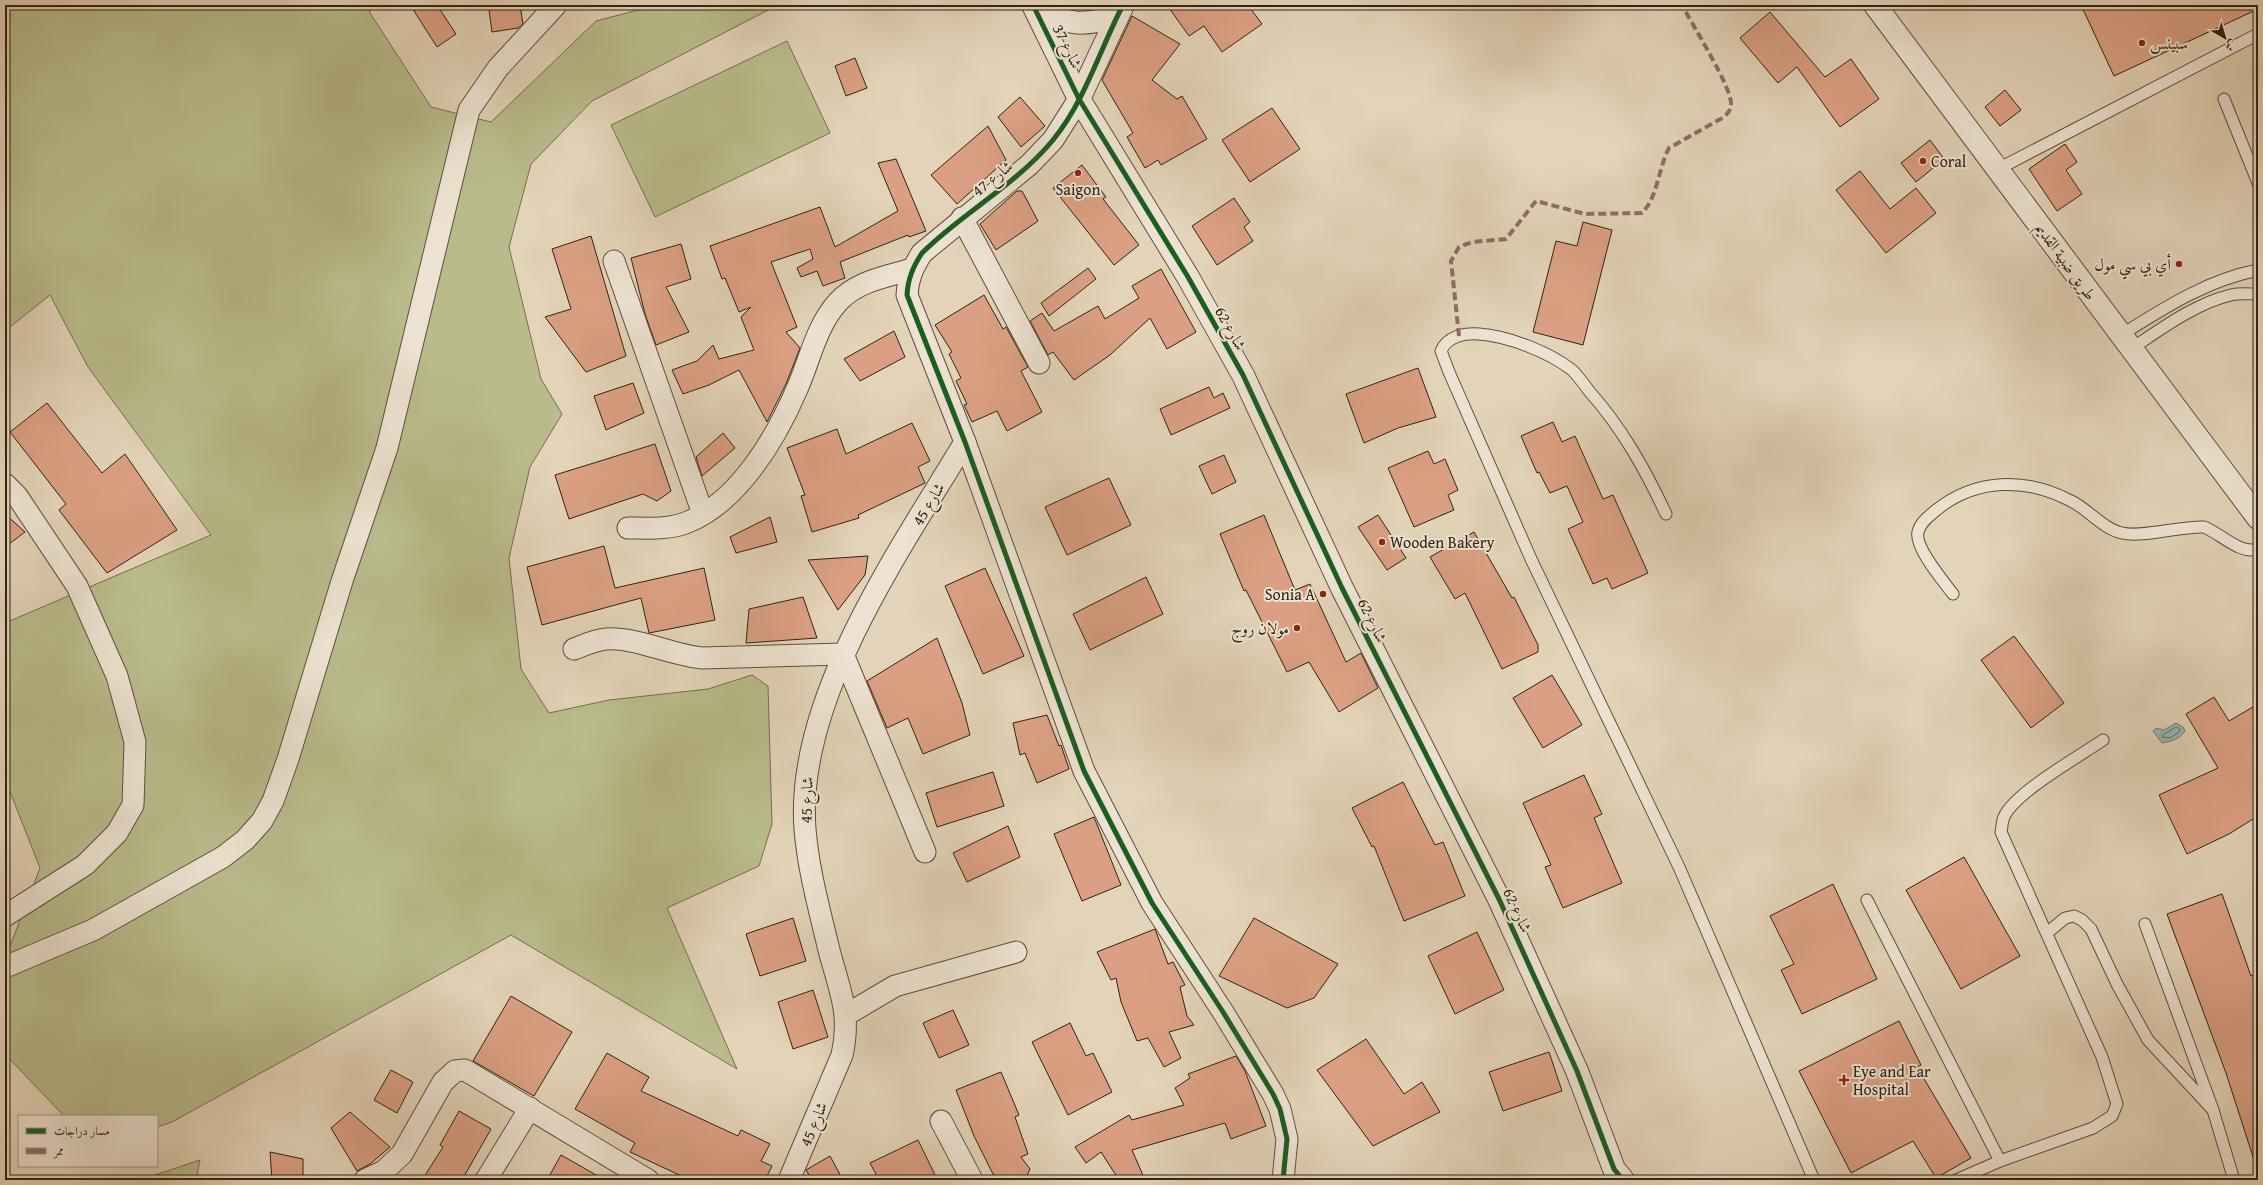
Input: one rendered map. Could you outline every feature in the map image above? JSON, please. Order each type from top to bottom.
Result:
[{"type":"street","points":[[5,967],[93,930],[223,857],[245,840],[262,821],[273,801],[288,759],[342,581],[387,448],[469,110],[498,68],[556,5]]},
{"type":"street","points":[[1033,5],[1047,15],[1070,22],[1083,24],[1101,21],[1121,10]]},
{"type":"street","name":"شارع 37","points":[[1033,5],[1079,99]]},
{"type":"street","name":"طريق ضبية القديم","points":[[1875,5],[2258,518]]},
{"type":"street","points":[[1079,99],[1121,10]]},
{"type":"street","name":"شارع 47","points":[[912,269],[922,254],[962,218],[1028,165],[1053,140],[1079,99]]},
{"type":"street","name":"شارع 62","points":[[1079,99],[1188,277],[1243,375],[1349,602],[1503,906],[1577,1071],[1617,1176]]},
{"type":"street","points":[[962,218],[1039,363]]},
{"type":"street","points":[[614,261],[703,514]]},
{"type":"street","points":[[912,269],[908,282],[907,295],[965,442],[1084,771],[1152,903],[1223,1012],[1273,1094],[1280,1110],[1287,1139],[1283,1180]]},
{"type":"street","points":[[628,528],[670,527],[687,522],[703,514],[723,499],[756,465],[797,390],[824,321],[839,301],[858,286],[912,269]]},
{"type":"street","name":"شارع 45","points":[[789,1180],[842,1055],[847,1036],[846,1015],[828,946],[805,829],[806,773],[814,738],[843,654],[895,559],[965,442]]},
{"type":"street","points":[[5,484],[17,496],[77,586],[116,676],[135,742],[133,805],[117,833],[85,865],[5,916]]},
{"type":"street","points":[[574,649],[592,642],[607,639],[628,640],[682,656],[702,658],[843,654],[925,852]]},
{"type":"street","points":[[846,1015],[895,986],[1016,952]]},
{"type":"street","points":[[366,1180],[384,1171],[402,1154],[442,1082],[455,1071],[465,1070],[648,1180]]},
{"type":"street","points":[[486,1180],[530,1108]]},
{"type":"street","points":[[941,1121],[972,1180]]},
{"type":"lane","points":[[1998,169],[2258,34]]},
{"type":"lane","points":[[2224,99],[2258,183]]},
{"type":"lane","points":[[2126,342],[2172,303],[2217,280],[2258,270]]},
{"type":"lane","points":[[2126,342],[2223,297],[2240,293],[2258,294]]},
{"type":"lane","points":[[1666,514],[1643,466],[1597,400],[1572,370],[1539,351],[1497,335],[1459,336],[1444,343],[1441,350],[1449,372],[1531,559],[1679,867],[1814,1180]]},
{"type":"lane","points":[[1953,594],[1930,563],[1919,543],[1917,533],[1922,523],[1945,503],[1971,490],[1997,484],[2037,487],[2071,501],[2116,531],[2123,534],[2204,527],[2216,532],[2246,550],[2258,549]]},
{"type":"lane","points":[[1956,1180],[2000,1162],[2094,1128],[2112,1116],[2117,1104],[2102,1056],[2001,832],[2003,818],[2010,807],[2024,795],[2103,740]]},
{"type":"lane","points":[[1867,900],[2000,1162]]},
{"type":"lane","points":[[2047,933],[2064,918],[2074,916],[2082,920],[2091,929],[2117,984],[2148,1040],[2213,1110]]},
{"type":"lane","points":[[2145,924],[2213,1110],[2234,1180]]},
{"type":"green space","points":[[5,5],[369,5],[370,13],[431,107],[491,122],[596,21],[657,5],[778,5],[592,101],[531,164],[509,247],[541,379],[562,414],[530,467],[509,558],[521,669],[549,713],[609,700],[708,689],[752,675],[768,686],[772,824],[759,866],[667,908],[737,1069],[511,935],[172,1122],[158,1127],[158,1115],[63,1115],[5,1054],[5,959],[40,868],[5,779],[5,623],[211,535],[88,367],[50,295],[5,331]]},
{"type":"green space","points":[[787,41],[830,133],[655,217],[611,125]]},
{"type":"green space","points":[[200,1160],[196,1180],[140,1180]]},
{"type":"water","points":[[2176,723],[2183,727],[2185,731],[2175,740],[2162,743],[2153,731],[2156,728],[2164,730]]},
{"type":"building","points":[[422,5],[437,5],[456,34],[437,47],[414,11]]},
{"type":"building","points":[[520,5],[523,24],[518,28],[492,32],[489,10]]},
{"type":"building","points":[[1167,5],[1248,5],[1262,24],[1222,52],[1204,26],[1189,36]]},
{"type":"building","name":"سبينس","points":[[2081,5],[2258,5],[2258,9],[2114,76]]},
{"type":"building","points":[[1770,12],[1825,77],[1851,59],[1879,99],[1840,127],[1797,67],[1778,83],[1740,38]]},
{"type":"building","points":[[1132,16],[1180,44],[1152,80],[1177,99],[1182,96],[1207,139],[1161,165],[1158,160],[1145,168],[1127,137],[1133,133],[1102,80]]},
{"type":"building","points":[[855,58],[867,88],[846,96],[835,66]]},
{"type":"building","points":[[2005,90],[2021,110],[2000,126],[1985,107]]},
{"type":"building","points":[[1020,97],[1045,126],[1021,147],[998,117]]},
{"type":"building","points":[[1272,108],[1300,149],[1250,182],[1222,140]]},
{"type":"building","points":[[988,126],[1006,160],[957,204],[931,175]]},
{"type":"building","name":"Coral","points":[[1930,140],[1944,159],[1916,182],[1901,163]]},
{"type":"building","points":[[2065,144],[2077,162],[2066,170],[2082,194],[2057,211],[2029,169]]},
{"type":"building","points":[[896,159],[926,231],[909,237],[908,235],[840,262],[845,278],[823,286],[817,271],[801,277],[797,268],[813,259],[810,249],[771,262],[797,327],[786,332],[800,348],[786,384],[767,422],[739,370],[709,385],[683,394],[672,370],[697,361],[713,345],[719,359],[754,350],[741,317],[751,307],[739,312],[725,278],[722,279],[710,246],[820,207],[835,247],[898,211],[878,163]]},
{"type":"building","points":[[1082,165],[1106,197],[1103,199],[1139,245],[1114,265],[1053,188]]},
{"type":"building","points":[[1860,171],[1890,209],[1916,188],[1936,213],[1886,253],[1836,190]]},
{"type":"building","points":[[1017,191],[1022,191],[1038,221],[996,250],[980,224]]},
{"type":"building","points":[[1234,198],[1250,222],[1244,227],[1253,241],[1217,265],[1192,226]]},
{"type":"building","points":[[1583,222],[1612,230],[1583,345],[1533,332],[1556,241],[1577,246]]},
{"type":"building","points":[[591,236],[626,356],[586,372],[545,317],[571,309],[552,249]]},
{"type":"building","points":[[681,244],[691,279],[666,287],[689,332],[656,345],[645,314],[631,258]]},
{"type":"building","points":[[1088,268],[1096,279],[1049,316],[1041,303]]},
{"type":"building","points":[[1161,269],[1196,332],[1167,349],[1150,318],[1110,355],[1074,380],[1053,352],[1048,355],[1030,321],[1042,313],[1054,331],[1098,306],[1105,319],[1139,298],[1132,286]]},
{"type":"building","points":[[984,295],[1003,329],[1006,327],[1028,367],[1021,371],[1042,412],[1007,431],[997,411],[972,422],[964,405],[967,404],[956,381],[961,378],[949,354],[952,352],[935,325]]},
{"type":"building","points":[[894,331],[905,357],[860,381],[844,359]]},
{"type":"building","points":[[1418,368],[1436,417],[1398,428],[1364,443],[1346,394]]},
{"type":"building","points":[[633,383],[644,413],[606,430],[594,396]]},
{"type":"building","points":[[1209,387],[1214,398],[1223,393],[1230,408],[1171,435],[1160,409]]},
{"type":"building","points":[[47,403],[102,473],[125,454],[177,530],[107,573],[59,510],[66,504],[10,432]]},
{"type":"building","points":[[1553,422],[1562,442],[1575,436],[1603,499],[1613,495],[1648,573],[1612,589],[1607,578],[1593,584],[1568,529],[1583,522],[1567,486],[1550,493],[1539,472],[1537,473],[1521,436]]},
{"type":"building","points":[[912,423],[930,461],[918,467],[925,483],[858,515],[859,518],[812,532],[801,496],[805,495],[787,448],[837,429],[846,454]]},
{"type":"building","points":[[723,433],[735,448],[702,476],[696,457]]},
{"type":"building","points":[[655,444],[671,491],[657,501],[643,494],[569,519],[555,475]]},
{"type":"building","points":[[1428,451],[1434,464],[1445,459],[1458,490],[1448,495],[1454,510],[1414,527],[1388,468]]},
{"type":"building","points":[[1224,455],[1236,482],[1212,494],[1199,466]]},
{"type":"building","points":[[1109,478],[1131,525],[1067,555],[1045,507]]},
{"type":"building","points":[[5,514],[25,532],[5,547]]},
{"type":"building","points":[[1264,515],[1295,590],[1310,584],[1346,662],[1361,653],[1378,688],[1339,712],[1309,662],[1287,672],[1246,590],[1244,591],[1220,534]]},
{"type":"building","name":"Wooden Bakery","points":[[1378,515],[1406,558],[1387,570],[1358,527]]},
{"type":"building","points":[[770,517],[777,542],[736,553],[730,537]]},
{"type":"building","points":[[1474,532],[1512,598],[1514,597],[1538,645],[1538,652],[1502,669],[1465,593],[1455,599],[1430,557]]},
{"type":"building","points":[[604,546],[615,588],[704,568],[715,620],[649,633],[641,598],[542,625],[527,567]]},
{"type":"building","points":[[868,556],[865,575],[838,610],[808,560]]},
{"type":"building","points":[[985,568],[1024,656],[983,674],[945,586]]},
{"type":"building","points":[[1146,577],[1163,614],[1090,650],[1073,614]]},
{"type":"building","points":[[803,597],[817,638],[746,643],[749,609]]},
{"type":"building","points":[[2014,636],[2064,703],[2031,728],[1981,660]]},
{"type":"building","points":[[937,638],[962,703],[970,735],[923,754],[908,718],[887,728],[867,681]]},
{"type":"building","points":[[1552,675],[1582,725],[1543,748],[1513,698]]},
{"type":"building","points":[[2214,697],[2229,721],[2258,704],[2258,816],[2229,834],[2187,854],[2159,795],[2218,768],[2186,714]]},
{"type":"building","points":[[1047,715],[1059,746],[1061,745],[1069,769],[1037,783],[1025,753],[1020,755],[1013,723]]},
{"type":"building","points":[[993,772],[1004,806],[937,827],[926,793]]},
{"type":"building","points":[[1584,775],[1602,814],[1594,818],[1622,883],[1563,908],[1545,867],[1551,865],[1523,803]]},
{"type":"building","points":[[1403,782],[1435,845],[1443,842],[1465,896],[1404,921],[1374,846],[1372,847],[1352,808]]},
{"type":"building","points":[[1094,817],[1121,885],[1082,901],[1054,834]]},
{"type":"building","points":[[1008,826],[1020,857],[967,882],[953,853]]},
{"type":"building","points":[[1964,857],[2020,956],[1961,989],[1906,890]]},
{"type":"building","points":[[1833,884],[1877,979],[1802,1014],[1781,970],[1794,964],[1770,916]]},
{"type":"building","points":[[2222,894],[2251,976],[2258,974],[2258,1162],[2255,1163],[2226,1073],[2167,914]]},
{"type":"building","points":[[793,918],[806,961],[760,976],[746,934]]},
{"type":"building","points":[[1254,918],[1338,964],[1314,998],[1287,1008],[1219,976]]},
{"type":"building","points":[[1155,929],[1168,964],[1173,962],[1185,985],[1180,987],[1187,1016],[1194,1025],[1169,1032],[1181,1058],[1164,1067],[1148,1038],[1137,1041],[1121,1002],[1116,978],[1111,980],[1097,952]]},
{"type":"building","points":[[1477,932],[1504,990],[1455,1014],[1428,956]]},
{"type":"building","points":[[813,990],[828,1037],[793,1049],[778,1002]]},
{"type":"building","points":[[511,996],[572,1032],[534,1096],[473,1061]]},
{"type":"building","points":[[953,1010],[969,1045],[939,1058],[923,1023]]},
{"type":"building","points":[[1899,1021],[1921,1065],[1917,1067],[1971,1158],[1936,1178],[1913,1141],[1851,1173],[1799,1071]]},
{"type":"building","points":[[1070,1023],[1086,1056],[1093,1053],[1112,1092],[1068,1115],[1032,1042]]},
{"type":"building","points":[[1366,1039],[1404,1094],[1422,1082],[1440,1112],[1373,1146],[1317,1070]]},
{"type":"building","points":[[1549,1052],[1562,1091],[1503,1111],[1489,1072]]},
{"type":"building","points":[[607,1053],[649,1077],[641,1091],[738,1136],[741,1130],[770,1144],[761,1161],[772,1166],[765,1180],[690,1180],[630,1152],[635,1143],[575,1109]]},
{"type":"building","points":[[1236,1056],[1245,1071],[1266,1126],[1231,1139],[1225,1123],[1132,1150],[1145,1180],[1119,1180],[1101,1152],[1086,1163],[1075,1147],[1129,1115],[1132,1120],[1184,1105],[1175,1088],[1190,1078],[1188,1074]]},
{"type":"building","points":[[391,1070],[413,1082],[397,1113],[374,1100]]},
{"type":"building","points":[[1001,1072],[1019,1115],[1015,1117],[1028,1154],[1021,1157],[1030,1169],[1025,1180],[996,1180],[974,1136],[956,1090]]},
{"type":"building","points":[[459,1111],[491,1129],[462,1180],[422,1180],[443,1147],[440,1145]]},
{"type":"building","points":[[350,1112],[390,1147],[370,1164],[357,1171],[331,1128]]},
{"type":"building","points":[[918,1140],[935,1175],[924,1180],[879,1180],[870,1163]]},
{"type":"building","points":[[270,1152],[303,1159],[303,1180],[272,1180]]},
{"type":"building","points":[[561,1155],[605,1180],[547,1180]]},
{"type":"building","points":[[830,1156],[843,1180],[812,1180],[806,1170]]},
{"type":"marked path","points":[[1459,336],[1451,261],[1459,247],[1472,242],[1506,239],[1536,201],[1585,214],[1642,213],[1655,191],[1665,156],[1669,148],[1724,117],[1729,111],[1731,104],[1730,96],[1725,84],[1682,5]]},
{"type":"cycle path","points":[[1033,5],[1079,99],[1188,277],[1243,375],[1342,588],[1499,899],[1577,1071],[1614,1169],[1623,1180]]},
{"type":"cycle path","points":[[1123,5],[1083,92],[1074,109],[1053,140],[1023,171],[954,225],[922,253],[916,263],[908,283],[907,295],[965,442],[1084,771],[1152,903],[1223,1012],[1273,1094],[1280,1109],[1287,1139],[1283,1180]]},
{"type":"place","name":"سبينس","points":[[2142,43]]},
{"type":"place","name":"Coral","points":[[1923,161]]},
{"type":"place","name":"Saigon","points":[[1078,173]]},
{"type":"place","name":"أي بي سي مول","points":[[2179,264]]},
{"type":"place","name":"Wooden Bakery","points":[[1382,542]]},
{"type":"place","name":"Sonia A","points":[[1323,594]]},
{"type":"place","name":"مولان روج","points":[[1297,628]]},
{"type":"place","name":"Eye and Ear Hospital","points":[[1844,1080]]}]
